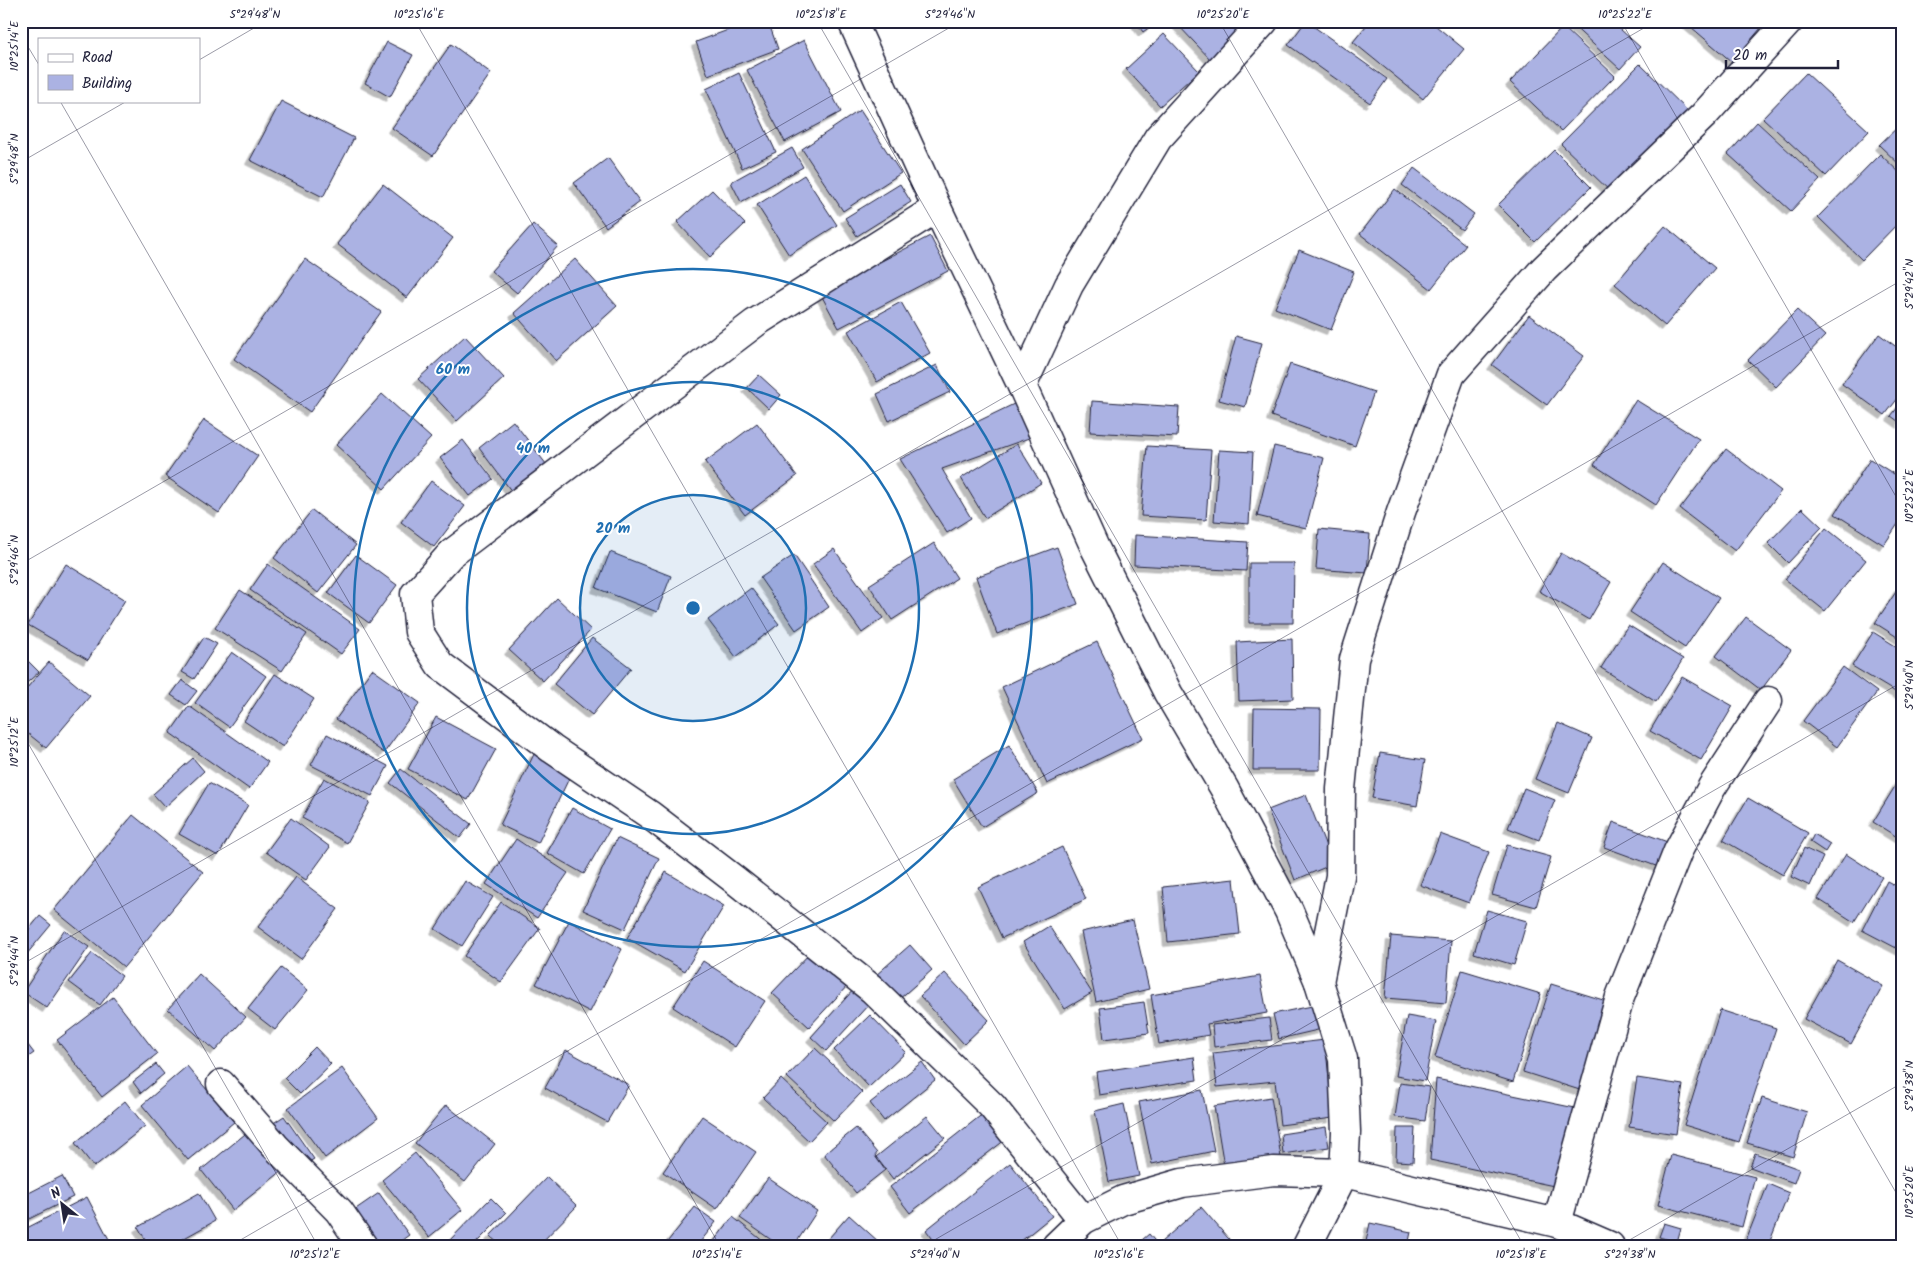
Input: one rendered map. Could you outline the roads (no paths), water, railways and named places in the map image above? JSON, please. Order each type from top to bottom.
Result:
[{"type":"street","points":[[852,21],[937,208],[1022,386],[1095,548],[1168,693],[1224,788],[1289,911],[1319,982],[1343,1059],[1346,1132],[1344,1173],[1307,1246]]},
{"type":"street","points":[[1022,386],[1069,285],[1158,138],[1264,21]]},
{"type":"street","points":[[1319,982],[1340,876],[1341,789],[1354,658],[1401,512],[1451,374],[1544,269],[1703,116],[1789,21]]},
{"type":"street","points":[[937,208],[755,323],[451,554],[415,594],[419,632],[440,665],[552,749],[650,816],[735,880],[872,989],[992,1106],[1083,1220]]},
{"type":"street","points":[[1557,1222],[1620,997],[1678,851],[1712,787],[1768,701]]},
{"type":"street","points":[[221,1084],[276,1146],[339,1211],[363,1246]]},
{"type":"street","points":[[1056,1246],[1083,1220],[1123,1200],[1182,1182],[1274,1171],[1344,1173],[1557,1222],[1610,1246]]}]
